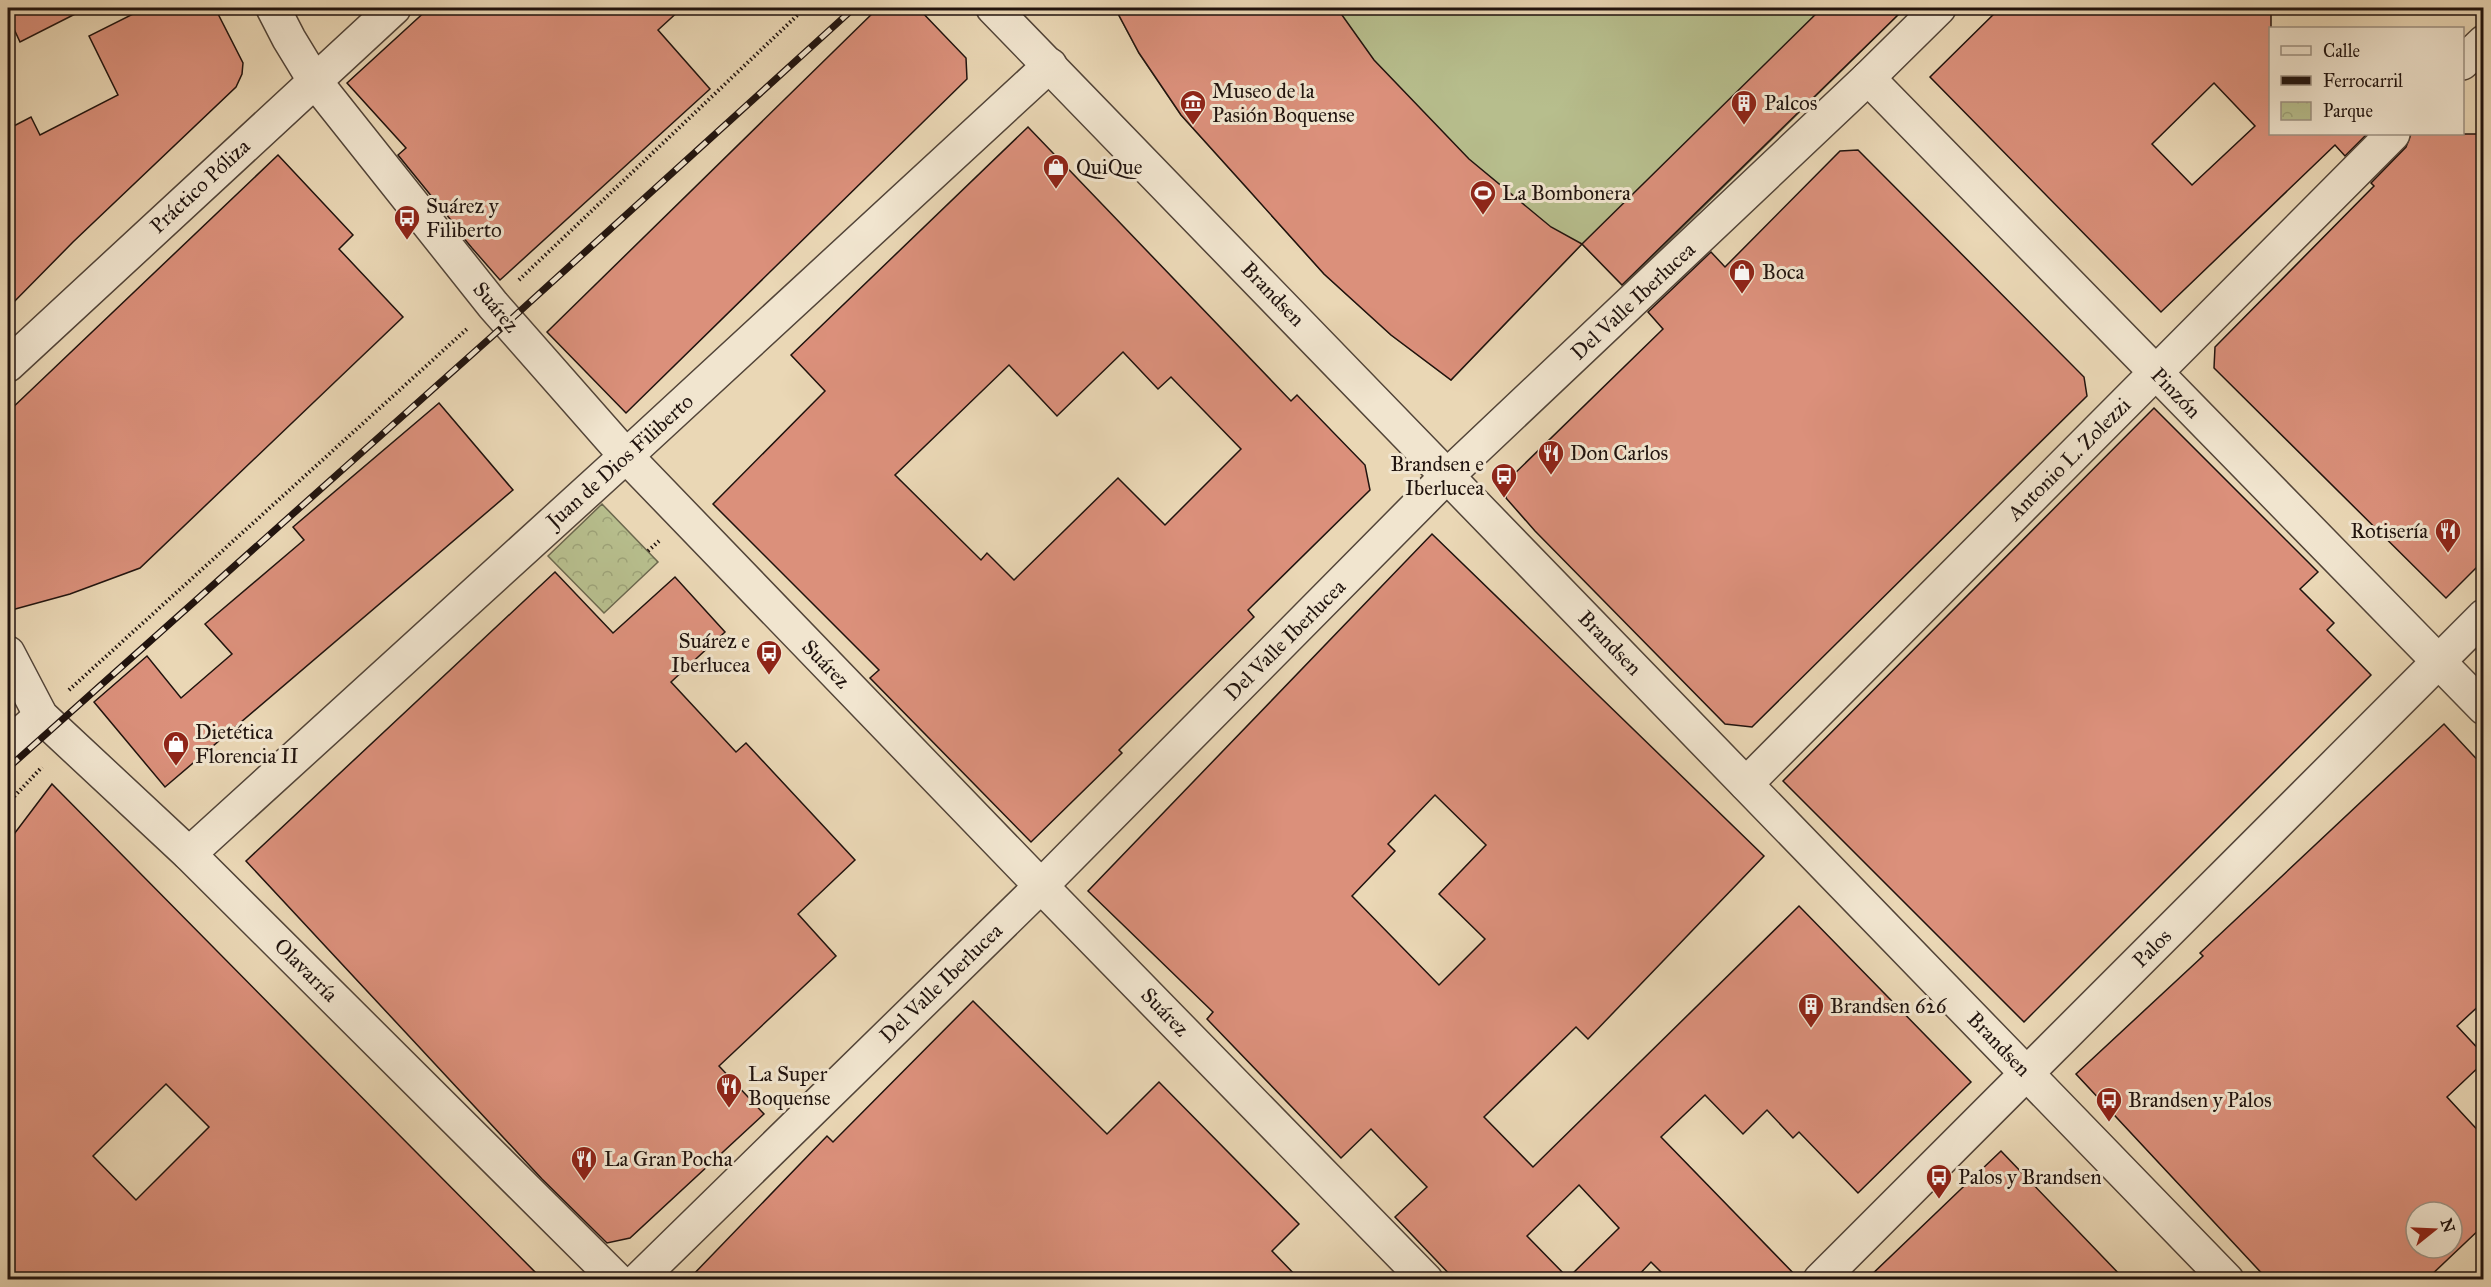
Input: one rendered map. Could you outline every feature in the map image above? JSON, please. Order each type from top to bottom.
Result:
[{"type":"street","name":"Suárez","points":[[273,8],[314,80],[494,305],[626,456],[1426,1280]]},
{"type":"street","name":"Práctico Póliza","points":[[8,365],[394,8]]},
{"type":"street","name":"Brandsen","points":[[993,8],[2227,1280]]},
{"type":"street","name":"Del Valle Iberlucea","points":[[638,1280],[1041,886],[1448,475],[1939,8]]},
{"type":"street","points":[[2464,62],[2484,42]]},
{"type":"street","name":"Juan de Dios Filiberto","points":[[189,854],[626,456],[1050,65]]},
{"type":"street","name":"Pinzón","points":[[1868,78],[2484,708]]},
{"type":"street","name":"Antonio L. Zolezzi","points":[[1746,784],[2392,135]]},
{"type":"street","name":"Palos","points":[[1820,1280],[2484,616]]},
{"type":"street","name":"Olavarría","points":[[8,653],[41,716],[189,854],[617,1280]]},
{"type":"street","points":[[8,745],[41,716]]},
{"type":"path","points":[[41,716],[494,305],[806,8]]},
{"type":"path","points":[[8,803],[68,740]]},
{"type":"green space","name":"La Bombonera","points":[[1115,8],[1905,8],[1623,286],[1582,244],[1451,380],[1391,335],[1324,274],[1181,115],[1139,53]]},
{"type":"green space","points":[[602,504],[658,562],[604,613],[548,556]]},
{"type":"building","points":[[8,8],[87,8],[20,42],[8,16]]},
{"type":"building","points":[[145,8],[215,8],[243,63],[242,74],[236,87],[73,242],[8,308],[8,129],[31,117],[40,135],[118,95],[89,36]]},
{"type":"building","points":[[429,8],[682,8],[658,30],[710,89],[500,280],[398,155],[406,148],[347,83]]},
{"type":"building","points":[[878,8],[918,8],[966,58],[967,79],[626,413],[547,332]]},
{"type":"building","points":[[1115,8],[1337,8],[1374,60],[1469,159],[1551,227],[1582,244],[1451,380],[1391,335],[1324,274],[1181,115],[1139,53]]},
{"type":"building","name":"Palcos","points":[[1822,8],[1905,8],[1622,285],[1582,244]]},
{"type":"building","points":[[2000,8],[2271,8],[2269,135],[2366,135],[2345,156],[2335,145],[2161,312],[1930,77]],"holes":[[[2214,83],[2255,126],[2192,185],[2152,144]]]},
{"type":"building","points":[[1028,127],[1291,401],[1297,395],[1365,465],[1370,490],[1248,610],[1254,617],[1119,750],[1122,753],[1031,842],[870,678],[879,670],[713,504],[825,391],[791,355]],"holes":[[[1123,352],[1158,389],[1171,377],[1241,449],[1165,525],[1118,478],[1014,580],[987,553],[981,560],[895,475],[1009,365],[1057,416]]]},
{"type":"building","points":[[2484,134],[2484,560],[2446,598],[2214,368],[2215,347],[2374,186],[2371,183],[2406,147],[2411,135]]},
{"type":"building","points":[[1858,150],[2084,377],[2087,396],[1752,727],[1725,724],[1535,531],[1506,498],[1508,480],[1663,329],[1648,312],[1711,252],[1725,267],[1840,151]]},
{"type":"building","points":[[278,155],[353,235],[339,249],[403,317],[140,568],[70,594],[8,611],[8,412]]},
{"type":"building","points":[[439,403],[513,490],[165,787],[94,702],[147,656],[181,698],[232,654],[205,624],[304,540],[293,527]]},
{"type":"building","points":[[2154,408],[2318,572],[2300,589],[2334,623],[2327,630],[2371,675],[2024,1022],[1783,781]]},
{"type":"building","points":[[1432,534],[1764,856],[1588,1039],[1576,1027],[1484,1117],[1533,1167],[1799,906],[1971,1082],[1858,1193],[1799,1132],[1793,1138],[1767,1110],[1743,1134],[1705,1095],[1661,1137],[1800,1280],[1669,1280],[1651,1262],[1634,1280],[1455,1280],[1395,1217],[1427,1187],[1371,1129],[1341,1158],[1207,1019],[1213,1012],[1088,891]],"holes":[[[1435,795],[1486,845],[1439,894],[1485,939],[1439,985],[1352,896],[1395,851],[1388,844]],[[1579,1185],[1619,1228],[1568,1278],[1527,1236]]]},
{"type":"building","points":[[555,572],[613,633],[675,577],[725,632],[671,682],[736,752],[746,743],[855,860],[798,914],[836,956],[719,1066],[764,1114],[630,1238],[607,1243],[542,1179],[246,861]]},
{"type":"building","points":[[2444,724],[2484,767],[2484,1001],[2457,1026],[2484,1055],[2484,1062],[2447,1097],[2484,1137],[2484,1225],[2464,1244],[2464,1200],[2404,1200],[2404,1260],[2447,1260],[2426,1280],[2268,1280],[2076,1074],[2203,956],[2200,953]]},
{"type":"building","points":[[52,784],[543,1280],[8,1280],[8,842]],"holes":[[[166,1084],[209,1127],[136,1200],[93,1156]]]},
{"type":"building","points":[[973,1001],[1107,1134],[1159,1082],[1299,1224],[1272,1251],[1300,1280],[688,1280],[827,1136],[833,1142]]},
{"type":"building","points":[[2001,1151],[2125,1280],[1866,1280],[1960,1190]]},
{"type":"railway","points":[[8,768],[508,322],[854,8]]},
{"type":"place","name":"Museo de la Pasión Boquense","points":[[1193,126]]},
{"type":"place","name":"Palcos","points":[[1744,126]]},
{"type":"place","name":"QuiQue","points":[[1056,190]]},
{"type":"place","name":"La Bombonera","points":[[1483,216]]},
{"type":"place","name":"Suárez y Filiberto","points":[[407,241]]},
{"type":"place","name":"Boca","points":[[1742,295]]},
{"type":"place","name":"Don Carlos","points":[[1551,476]]},
{"type":"place","name":"Brandsen e Iberlucea","points":[[1504,499]]},
{"type":"place","name":"Rotisería","points":[[2448,554]]},
{"type":"place","name":"Suárez e Iberlucea","points":[[769,676]]},
{"type":"place","name":"Dietética Florencia II","points":[[176,767]]},
{"type":"place","name":"Brandsen 626","points":[[1811,1029]]},
{"type":"place","name":"La Super Boquense","points":[[729,1109]]},
{"type":"place","name":"Brandsen y Palos","points":[[2109,1123]]},
{"type":"place","name":"La Gran Pocha","points":[[584,1182]]},
{"type":"place","name":"Palos y Brandsen","points":[[1939,1200]]}]
